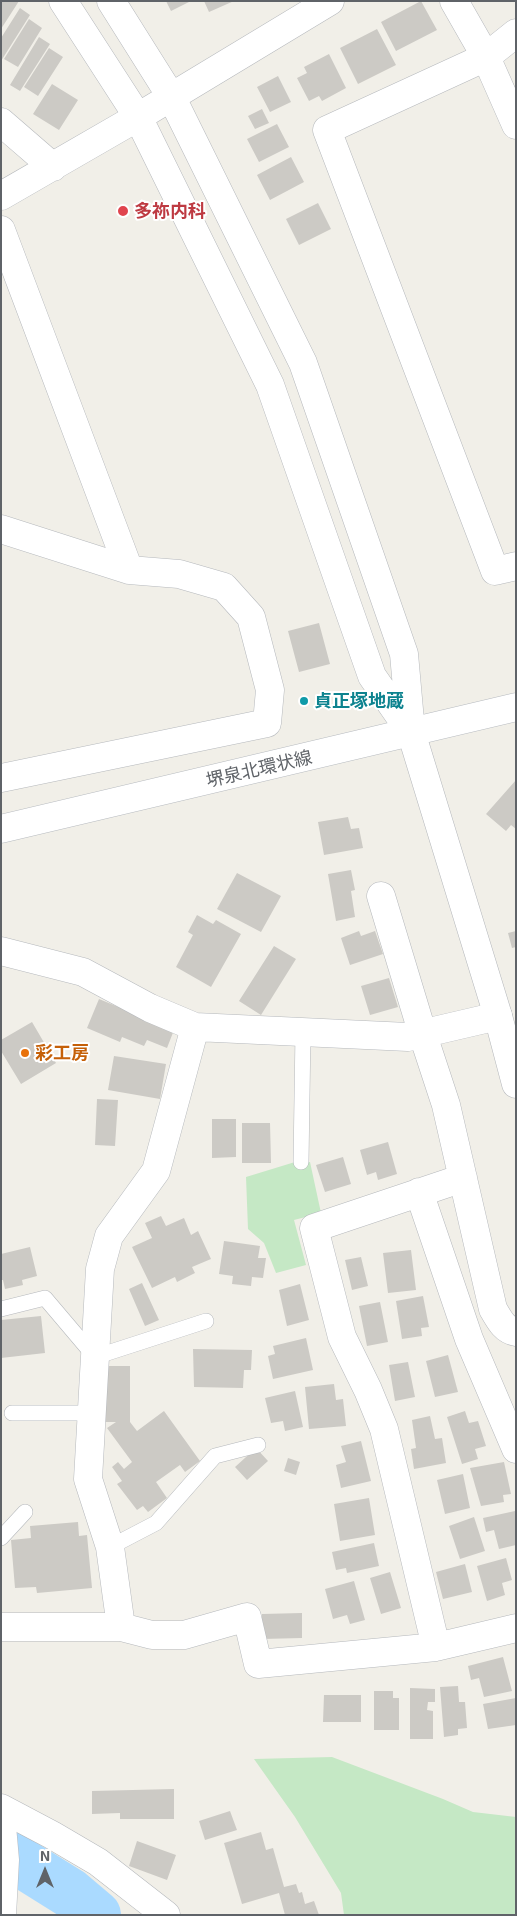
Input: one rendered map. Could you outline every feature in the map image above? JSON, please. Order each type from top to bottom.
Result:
[{"type":"street","points":[[63,1],[138,117],[270,385],[372,676],[411,732]]},
{"type":"street","points":[[111,1],[172,98],[302,363],[404,654],[411,732],[505,1023],[516,1084]]},
{"type":"street","points":[[1,196],[172,98],[330,1]]},
{"type":"street","points":[[454,1],[486,57],[516,125]]},
{"type":"street","points":[[516,33],[486,57],[327,130],[495,570],[516,566]]},
{"type":"street","points":[[1,122],[53,167]]},
{"type":"street","points":[[1,230],[129,570]]},
{"type":"street","points":[[1,529],[129,570],[179,574],[224,587],[251,617],[270,690],[267,724],[1,778]]},
{"type":"street","name":"堺泉北環状線","points":[[1,829],[516,708]]},
{"type":"street","points":[[382,896],[446,1105],[494,1309],[499,1320],[510,1330],[516,1332]]},
{"type":"street","points":[[2,954],[83,972],[150,1008],[195,1026],[408,1037],[505,1023]]},
{"type":"street","points":[[121,1627],[110,1547],[88,1479],[100,1269],[108,1236],[156,1171],[195,1026]]},
{"type":"street","points":[[436,1647],[384,1430],[368,1390],[342,1337],[314,1228],[463,1178]]},
{"type":"street","points":[[419,1192],[469,1339],[516,1449]]},
{"type":"street","points":[[1,1627],[121,1627],[152,1635],[184,1635],[247,1617],[258,1664],[436,1647],[516,1628]]},
{"type":"street","points":[[3,1908],[5,1860],[2,1815],[52,1835],[98,1862],[166,1915]]},
{"type":"lane","points":[[301,1162],[303,1032]]},
{"type":"lane","points":[[1,1309],[45,1298],[95,1357],[206,1321]]},
{"type":"lane","points":[[12,1413],[92,1413]]},
{"type":"lane","points":[[110,1547],[156,1523],[215,1456],[258,1445]]},
{"type":"lane","points":[[1,1538],[25,1512]]},
{"type":"green space","points":[[295,1162],[310,1162],[321,1213],[294,1220],[306,1265],[276,1273],[264,1243],[248,1229],[246,1177]]},
{"type":"green space","points":[[332,1757],[473,1812],[516,1817],[516,1915],[344,1915],[341,1893],[295,1817],[254,1759]]},
{"type":"building","points":[[1,1],[19,1],[1,29]]},
{"type":"building","points":[[166,1],[191,1],[171,11]]},
{"type":"building","points":[[204,1],[234,1],[209,12]]},
{"type":"building","points":[[421,1],[437,30],[396,51],[381,22]]},
{"type":"building","points":[[20,8],[30,15],[1,61],[1,38]]},
{"type":"building","points":[[29,19],[42,28],[18,67],[4,59]]},
{"type":"building","points":[[377,29],[396,65],[358,84],[340,48]]},
{"type":"building","points":[[39,37],[50,44],[20,91],[10,85]]},
{"type":"building","points":[[49,48],[63,57],[38,96],[24,87]]},
{"type":"building","points":[[329,54],[346,88],[322,101],[319,96],[309,101],[297,78],[307,73],[304,67]]},
{"type":"building","points":[[278,76],[291,102],[270,112],[257,87]]},
{"type":"building","points":[[52,84],[78,100],[59,130],[33,114]]},
{"type":"building","points":[[262,109],[269,123],[255,129],[248,116]]},
{"type":"building","points":[[277,124],[289,147],[259,162],[247,139]]},
{"type":"building","points":[[291,157],[304,182],[270,200],[257,175]]},
{"type":"building","points":[[318,203],[331,229],[299,245],[286,219]]},
{"type":"building","points":[[319,623],[330,664],[299,672],[288,631]]},
{"type":"building","points":[[516,780],[516,829],[511,825],[506,831],[486,814]]},
{"type":"building","points":[[348,817],[351,829],[359,828],[363,848],[324,855],[318,822]]},
{"type":"building","points":[[351,870],[355,890],[351,891],[355,917],[336,921],[328,874]]},
{"type":"building","points":[[237,873],[281,896],[261,932],[217,909]]},
{"type":"building","points":[[197,915],[213,924],[216,920],[241,934],[211,987],[176,967],[193,935],[188,932]]},
{"type":"building","points":[[359,931],[361,936],[375,931],[383,954],[350,965],[341,938]]},
{"type":"building","points":[[516,931],[516,947],[512,948],[508,933]]},
{"type":"building","points":[[274,946],[296,959],[261,1015],[239,1001]]},
{"type":"building","points":[[389,978],[398,1007],[370,1015],[361,986]]},
{"type":"building","points":[[99,999],[174,1030],[167,1048],[147,1040],[144,1046],[122,1037],[120,1042],[87,1028]]},
{"type":"building","points":[[32,1022],[56,1063],[21,1084],[1,1051],[1,1040]]},
{"type":"building","points":[[114,1056],[166,1064],[160,1099],[108,1090]]},
{"type":"building","points":[[97,1099],[118,1100],[115,1146],[95,1145]]},
{"type":"building","points":[[212,1119],[236,1119],[236,1157],[212,1158]]},
{"type":"building","points":[[242,1123],[270,1123],[271,1163],[242,1163]]},
{"type":"building","points":[[388,1142],[397,1174],[378,1180],[376,1172],[367,1175],[360,1150]]},
{"type":"building","points":[[343,1157],[351,1184],[325,1192],[316,1165]]},
{"type":"building","points":[[161,1216],[166,1226],[184,1218],[191,1235],[198,1231],[211,1259],[192,1267],[195,1273],[177,1282],[175,1277],[152,1288],[132,1247],[152,1238],[145,1223]]},
{"type":"building","points":[[224,1241],[260,1246],[258,1258],[266,1258],[263,1278],[252,1277],[251,1286],[232,1284],[233,1276],[219,1274]]},
{"type":"building","points":[[30,1247],[37,1276],[22,1280],[23,1285],[5,1289],[3,1280],[1,1280],[1,1254]]},
{"type":"building","points":[[411,1250],[416,1290],[388,1293],[383,1253]]},
{"type":"building","points":[[361,1257],[368,1286],[352,1290],[345,1260]]},
{"type":"building","points":[[142,1283],[159,1320],[145,1326],[129,1289]]},
{"type":"building","points":[[300,1284],[309,1320],[287,1326],[279,1290]]},
{"type":"building","points":[[423,1296],[429,1327],[421,1328],[422,1336],[402,1339],[396,1301]]},
{"type":"building","points":[[380,1302],[388,1342],[367,1346],[359,1306]]},
{"type":"building","points":[[41,1316],[45,1353],[1,1358],[1,1320]]},
{"type":"building","points":[[306,1338],[313,1370],[273,1379],[268,1356],[275,1354],[273,1346]]},
{"type":"building","points":[[193,1349],[252,1350],[251,1370],[244,1370],[243,1388],[194,1387]]},
{"type":"building","points":[[448,1355],[458,1392],[435,1397],[426,1361]]},
{"type":"building","points":[[408,1362],[415,1397],[395,1401],[389,1365]]},
{"type":"building","points":[[104,1366],[130,1366],[130,1422],[137,1431],[164,1411],[200,1461],[185,1472],[180,1465],[156,1482],[167,1498],[148,1512],[143,1506],[137,1510],[117,1484],[122,1481],[112,1467],[118,1462],[124,1469],[132,1462],[107,1428],[116,1422],[104,1422]]},
{"type":"building","points":[[334,1384],[336,1400],[343,1399],[346,1426],[309,1429],[305,1387]]},
{"type":"building","points":[[295,1391],[303,1427],[285,1431],[283,1421],[271,1423],[265,1398]]},
{"type":"building","points":[[465,1411],[469,1423],[478,1421],[486,1446],[475,1449],[478,1459],[462,1464],[447,1417]]},
{"type":"building","points":[[430,1416],[435,1439],[442,1438],[446,1463],[414,1469],[411,1449],[416,1448],[412,1420]]},
{"type":"building","points":[[361,1441],[371,1481],[341,1488],[336,1465],[346,1462],[341,1446]]},
{"type":"building","points":[[256,1448],[268,1461],[247,1480],[235,1467]]},
{"type":"building","points":[[288,1458],[300,1462],[296,1475],[284,1471]]},
{"type":"building","points":[[504,1462],[511,1494],[503,1495],[504,1502],[481,1506],[470,1468]]},
{"type":"building","points":[[463,1474],[470,1508],[445,1514],[437,1480]]},
{"type":"building","points":[[369,1498],[375,1535],[340,1541],[334,1504]]},
{"type":"building","points":[[515,1511],[516,1545],[499,1549],[494,1530],[486,1532],[483,1518]]},
{"type":"building","points":[[474,1517],[485,1551],[460,1559],[449,1526]]},
{"type":"building","points":[[78,1522],[79,1536],[87,1535],[92,1588],[37,1593],[36,1587],[15,1588],[11,1540],[31,1538],[30,1526]]},
{"type":"building","points":[[374,1543],[379,1566],[347,1573],[346,1568],[336,1570],[332,1552]]},
{"type":"building","points":[[506,1558],[512,1580],[502,1583],[505,1595],[487,1601],[477,1566]]},
{"type":"building","points":[[465,1564],[472,1592],[443,1599],[436,1572]]},
{"type":"building","points":[[390,1572],[401,1608],[381,1614],[370,1578]]},
{"type":"building","points":[[354,1581],[365,1620],[350,1624],[347,1615],[333,1619],[325,1589]]},
{"type":"building","points":[[302,1613],[302,1638],[262,1639],[262,1614]]},
{"type":"building","points":[[503,1657],[512,1691],[484,1697],[479,1678],[471,1680],[468,1666]]},
{"type":"building","points":[[458,1686],[459,1702],[465,1702],[467,1728],[458,1729],[458,1735],[444,1737],[440,1687]]},
{"type":"building","points":[[410,1688],[435,1689],[435,1702],[428,1702],[427,1710],[433,1711],[433,1739],[410,1739]]},
{"type":"building","points":[[374,1691],[393,1691],[393,1698],[399,1698],[399,1730],[374,1730]]},
{"type":"building","points":[[324,1695],[361,1695],[361,1722],[323,1722]]},
{"type":"building","points":[[516,1698],[516,1725],[488,1729],[483,1704]]},
{"type":"building","points":[[174,1789],[174,1819],[120,1819],[120,1813],[92,1814],[92,1791]]},
{"type":"building","points":[[230,1811],[237,1830],[205,1840],[199,1821]]},
{"type":"building","points":[[261,1832],[266,1850],[273,1848],[284,1887],[296,1884],[299,1893],[302,1892],[305,1904],[314,1901],[319,1915],[285,1915],[279,1893],[242,1904],[224,1843]]},
{"type":"building","points":[[137,1841],[176,1855],[167,1880],[129,1866]]},
{"type":"waterway","points":[[1,1850],[70,1893],[96,1915]]},
{"type":"place","name":"多祢内科","points":[[123,211]]},
{"type":"place","name":"貞正塚地蔵","points":[[304,701]]},
{"type":"place","name":"彩工房","points":[[25,1053]]}]
